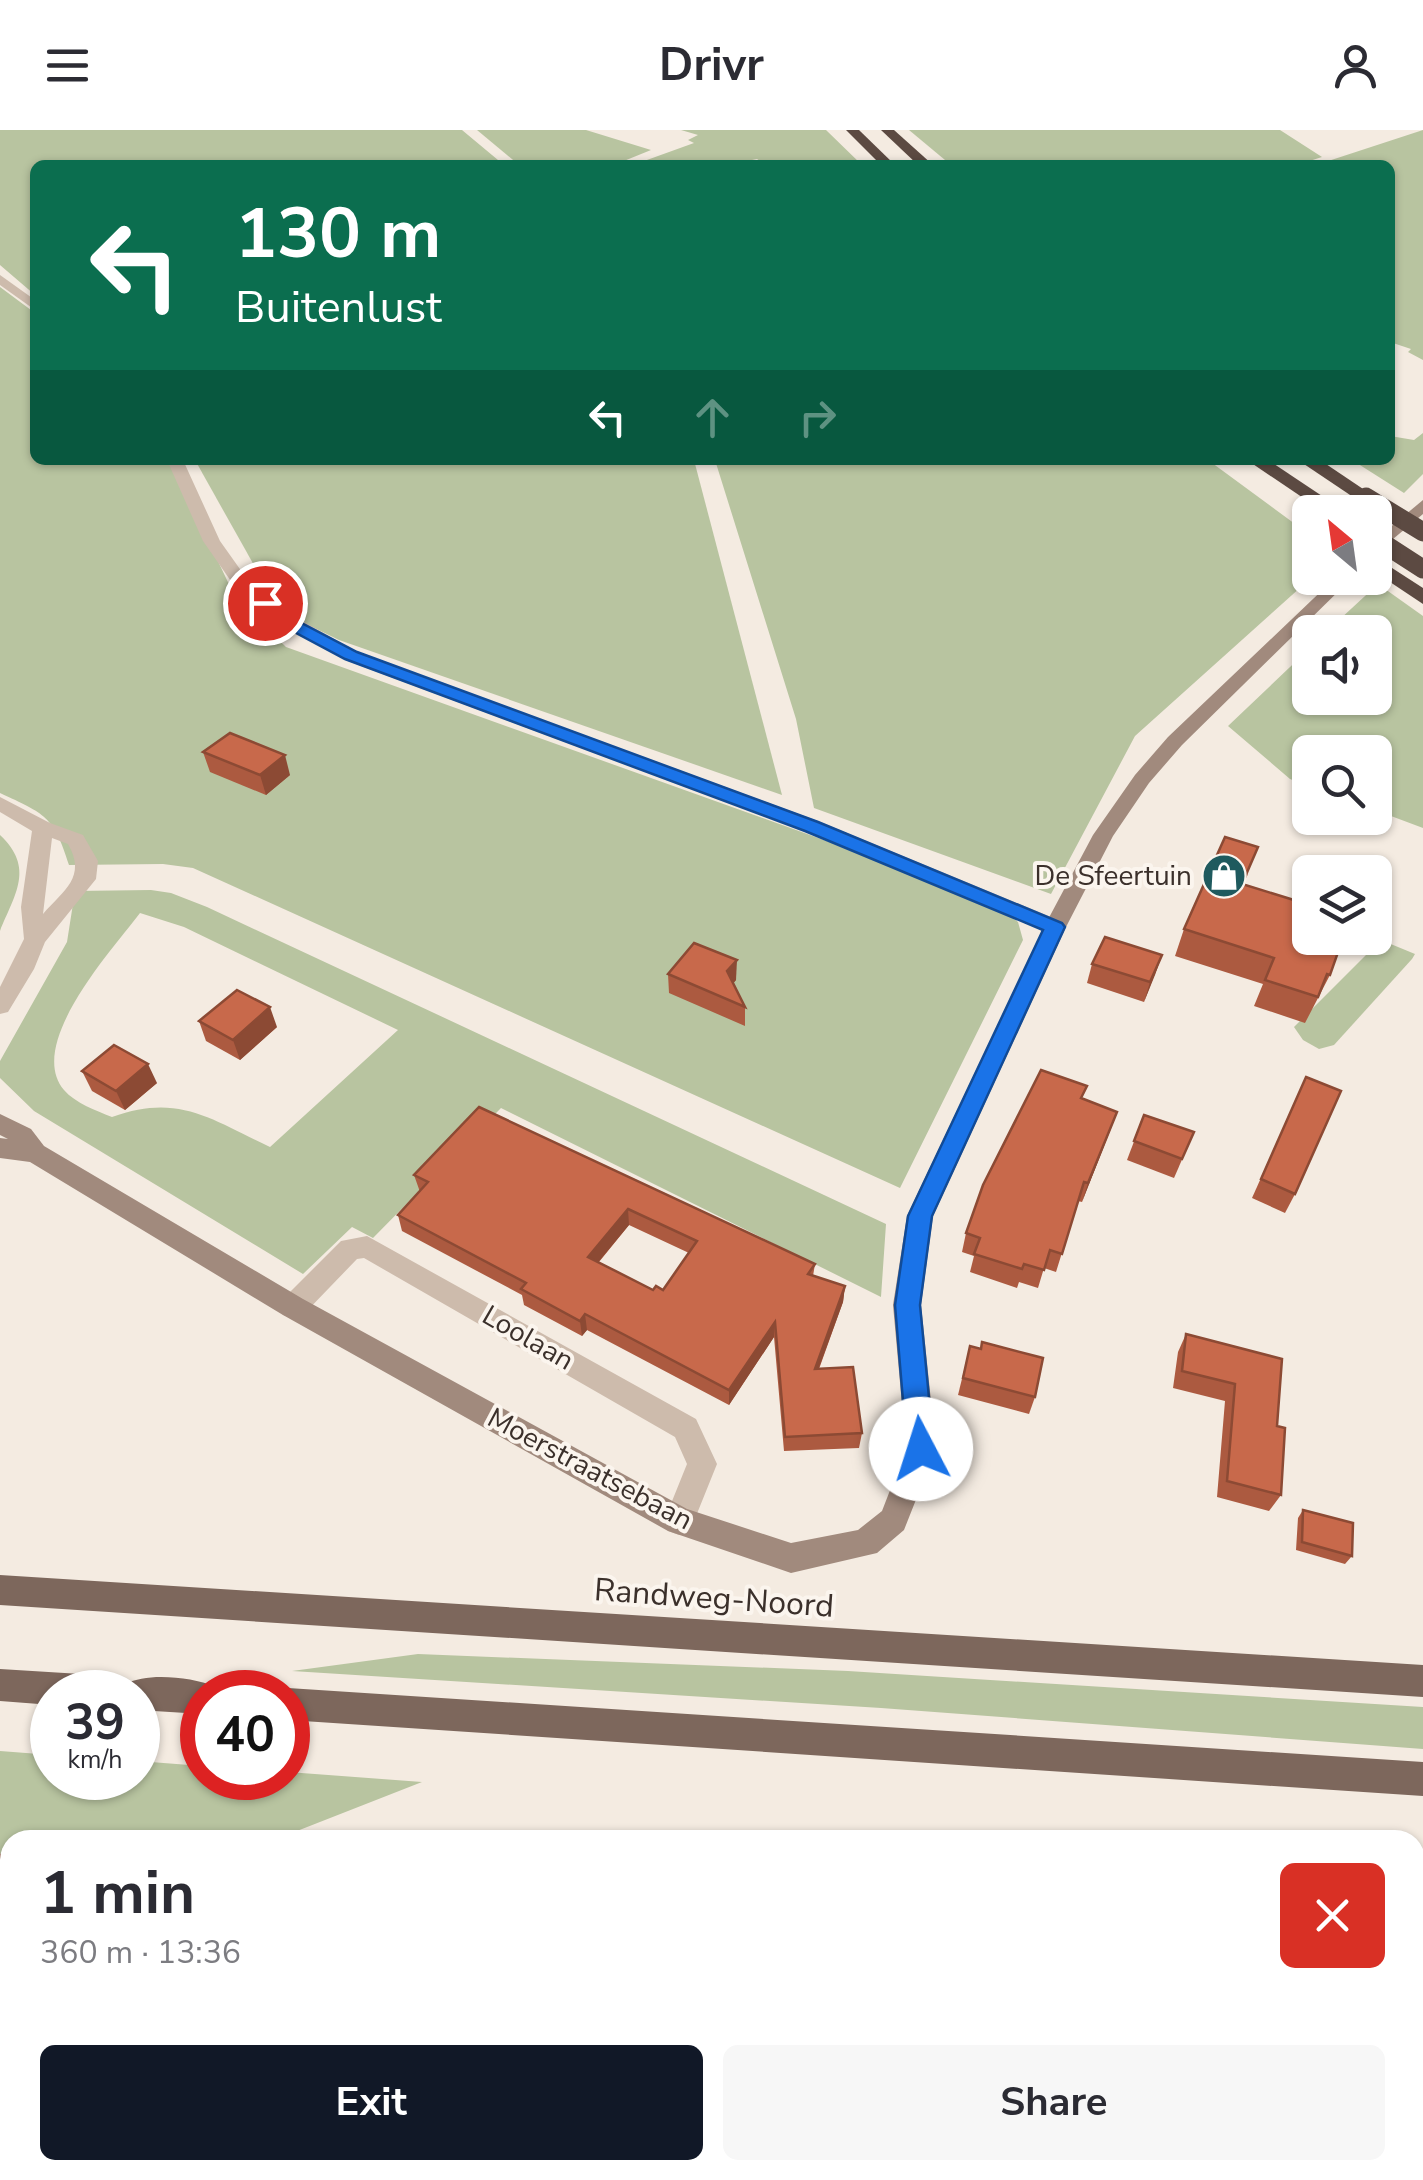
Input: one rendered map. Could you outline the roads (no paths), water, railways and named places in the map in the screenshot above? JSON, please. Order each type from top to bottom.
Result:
[{"type":"highway","points":[[852,130],[883,160]]},
{"type":"highway","points":[[887,130],[920,160]]},
{"type":"highway","points":[[1316,465],[1363,495]]},
{"type":"highway","points":[[1262,470],[1306,495]]},
{"type":"highway","points":[[1262,470],[1292,499]]},
{"type":"highway","points":[[1392,509],[1423,524]]},
{"type":"highway","points":[[1392,513],[1423,532]]},
{"type":"highway","points":[[1392,549],[1423,570]]},
{"type":"highway","points":[[1392,575],[1423,598]]},
{"type":"main road","name":"Randweg-Noord","points":[[0,1590],[1423,1681]]},
{"type":"main road","points":[[0,1685],[30,1687]]},
{"type":"main road","points":[[310,1705],[1423,1778]]},
{"type":"street","points":[[0,279],[30,302]]},
{"type":"street","points":[[177,465],[220,556],[241,583],[288,622],[335,647],[811,826],[1055,927]]},
{"type":"street","points":[[1392,534],[1423,506]]},
{"type":"street","name":"Moerstraatsebaan","points":[[0,1123],[22,1136],[35,1152],[293,1306],[679,1521],[791,1558],[866,1543],[893,1520],[921,1449],[907,1305],[920,1216],[1055,927],[1103,835],[1142,779],[1175,741],[1326,595]]},
{"type":"street","points":[[0,802],[43,828],[76,840],[88,860],[85,880],[35,938],[23,969],[0,1006]]},
{"type":"street","points":[[35,938],[32,907],[43,828]]},
{"type":"street","name":"Moerstraatsebaan","points":[[0,1148],[35,1152]]},
{"type":"street","name":"Loolaan","points":[[293,1306],[350,1249],[367,1247],[686,1428],[702,1464],[679,1521]]},
{"type":"place","name":"De Sfeertuin","points":[[1224,876]]}]
